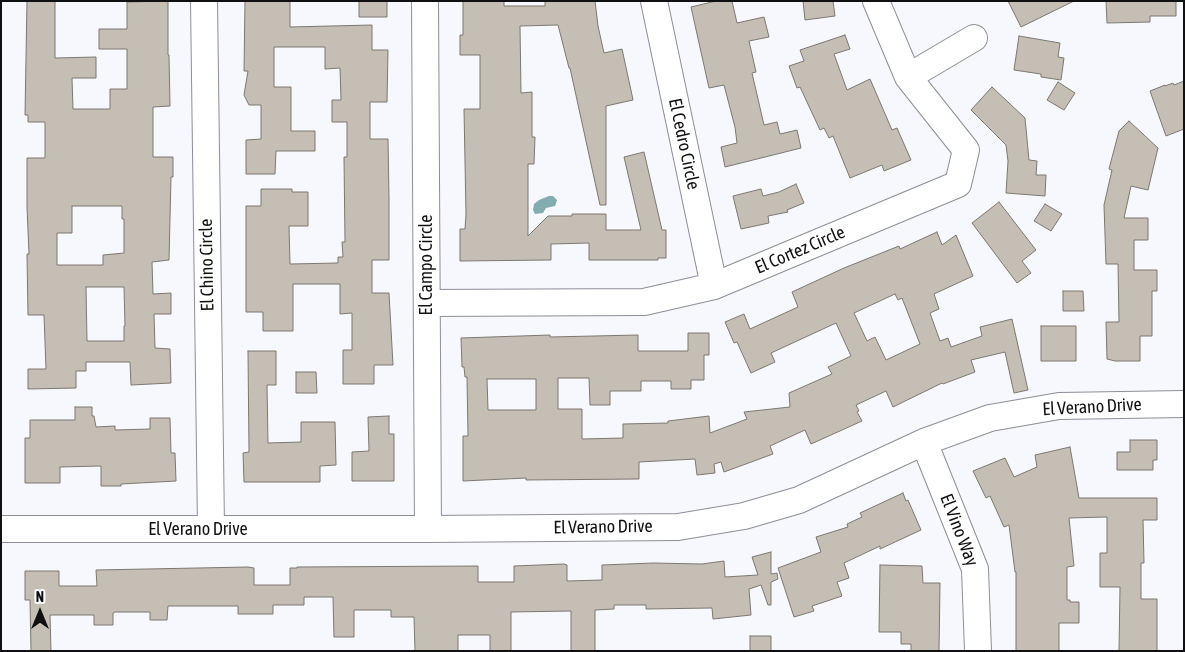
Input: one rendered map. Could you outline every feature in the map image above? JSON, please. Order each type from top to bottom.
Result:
[{"type":"street","name":"El Chino Circle","points":[[204,1],[211,528]]},
{"type":"street","name":"El Campo Circle","points":[[425,1],[428,529]]},
{"type":"street","name":"El Cedro Circle","points":[[654,1],[714,286]]},
{"type":"street","name":"El Cortez Circle","points":[[427,303],[644,302],[714,286],[958,184],[966,150],[908,77],[876,1]]},
{"type":"street","points":[[908,77],[974,38]]},
{"type":"street","name":"El Verano Drive","points":[[1,529],[678,527],[744,516],[799,500],[924,442],[990,418],[1059,406],[1184,404]]},
{"type":"street","name":"El Vino Way","points":[[924,442],[975,569],[978,651]]},
{"type":"water","points":[[549,196],[553,196],[557,200],[555,206],[546,208],[543,213],[535,214],[533,210],[534,204]]},
{"type":"building","points":[[27,1],[55,1],[55,58],[96,57],[96,78],[72,78],[73,109],[110,109],[110,89],[127,89],[127,49],[99,49],[99,29],[127,29],[127,2],[168,1],[170,106],[153,107],[153,157],[173,157],[169,260],[152,262],[153,294],[171,293],[171,314],[154,314],[155,348],[170,349],[171,383],[131,385],[130,362],[86,362],[86,371],[76,371],[76,388],[28,389],[28,369],[46,369],[44,315],[28,315],[27,254],[29,254],[27,158],[45,158],[45,122],[28,122],[28,115],[25,115]],"holes":[[[72,206],[122,206],[124,253],[103,255],[103,265],[57,265],[57,233],[72,233]],[[86,287],[124,287],[124,341],[87,341]]]},
{"type":"building","points":[[245,1],[290,1],[290,27],[372,25],[372,50],[388,50],[387,102],[370,102],[370,139],[388,139],[389,260],[372,260],[372,293],[389,293],[393,365],[374,365],[374,384],[343,384],[343,350],[352,350],[352,313],[340,314],[340,284],[293,284],[293,331],[263,331],[263,312],[246,312],[246,206],[261,206],[261,189],[292,189],[292,192],[308,192],[308,226],[289,226],[290,264],[338,263],[338,257],[343,257],[342,242],[345,242],[344,157],[347,157],[347,122],[332,122],[332,100],[341,100],[340,68],[325,69],[325,47],[274,47],[274,87],[291,87],[291,131],[315,131],[315,151],[276,151],[275,174],[246,174],[246,140],[261,139],[261,105],[249,105],[244,95],[248,71],[244,71]]},
{"type":"building","points":[[359,1],[387,1],[387,17],[359,17]]},
{"type":"building","points":[[463,1],[504,1],[504,6],[545,6],[545,1],[595,1],[604,53],[622,49],[633,100],[606,106],[606,205],[600,205],[570,68],[558,25],[520,26],[521,93],[532,92],[532,137],[535,137],[534,164],[528,164],[528,236],[548,216],[572,216],[572,214],[606,214],[606,230],[641,230],[624,157],[644,152],[662,230],[666,230],[666,258],[658,258],[658,260],[589,260],[589,243],[551,244],[551,260],[460,261],[460,229],[465,229],[466,214],[464,109],[480,109],[480,55],[460,55],[460,35],[463,35]]},
{"type":"building","points":[[716,1],[732,1],[737,23],[764,17],[769,37],[749,41],[756,72],[752,73],[764,125],[777,122],[780,134],[797,130],[801,148],[725,167],[721,147],[737,143],[735,127],[724,85],[709,88],[691,7]]},
{"type":"building","points":[[803,1],[833,1],[835,16],[805,20]]},
{"type":"building","points":[[1008,1],[1074,1],[1021,27]]},
{"type":"building","points":[[1106,1],[1176,1],[1176,16],[1150,16],[1150,22],[1107,23]]},
{"type":"building","points":[[845,35],[850,49],[834,54],[847,90],[870,79],[892,130],[897,128],[911,160],[884,171],[882,165],[850,178],[833,136],[829,138],[824,128],[820,130],[800,87],[797,88],[789,66],[804,61],[800,50]]},
{"type":"building","points":[[1019,36],[1060,43],[1058,57],[1064,58],[1061,80],[1041,77],[1041,74],[1014,70]]},
{"type":"building","points":[[1184,81],[1184,129],[1166,136],[1150,91],[1165,85],[1173,83],[1174,85]]},
{"type":"building","points":[[1058,82],[1075,93],[1064,110],[1047,100]]},
{"type":"building","points":[[992,87],[1025,118],[1029,160],[1037,161],[1036,175],[1046,175],[1045,196],[1006,193],[1008,161],[1006,145],[971,110]]},
{"type":"building","points":[[1129,121],[1158,148],[1148,190],[1131,186],[1124,218],[1148,218],[1148,240],[1134,240],[1134,270],[1157,270],[1157,291],[1152,291],[1152,336],[1140,336],[1140,361],[1115,361],[1107,359],[1106,322],[1119,322],[1118,264],[1106,264],[1104,205],[1112,170],[1109,169],[1119,131]]},
{"type":"building","points":[[796,184],[804,203],[787,210],[788,212],[768,216],[769,223],[741,229],[733,196],[761,189],[763,196],[779,192]]},
{"type":"building","points":[[999,202],[1036,250],[1022,261],[1031,273],[1017,283],[972,223]]},
{"type":"building","points":[[1045,204],[1062,214],[1051,231],[1034,221]]},
{"type":"building","points":[[937,232],[942,245],[956,235],[973,276],[934,294],[939,309],[930,313],[940,341],[948,338],[951,347],[982,336],[980,327],[1012,319],[1028,390],[1014,393],[1005,352],[971,360],[975,372],[942,383],[893,407],[886,391],[856,405],[859,411],[857,412],[862,421],[811,444],[805,430],[770,446],[773,454],[724,472],[721,462],[714,464],[715,473],[697,475],[695,459],[639,462],[639,479],[526,480],[526,478],[463,481],[463,436],[468,436],[467,377],[465,377],[464,367],[462,367],[461,338],[638,335],[638,351],[688,351],[688,333],[709,333],[709,355],[704,355],[704,380],[691,380],[691,389],[671,389],[671,381],[641,381],[641,391],[610,391],[610,405],[590,405],[589,378],[558,378],[558,409],[582,409],[582,439],[623,438],[623,424],[668,423],[668,421],[709,416],[710,433],[747,419],[744,412],[790,407],[789,393],[832,374],[828,367],[851,356],[836,323],[771,353],[775,362],[751,373],[737,342],[734,343],[725,322],[744,314],[750,329],[798,307],[792,292],[844,268],[899,246],[900,249]],"holes":[[[895,294],[898,300],[902,298],[920,344],[886,360],[875,337],[867,341],[854,313]],[[487,379],[536,379],[536,410],[488,410]]]},
{"type":"building","points":[[1063,291],[1083,291],[1084,311],[1063,311]]},
{"type":"building","points":[[1041,326],[1076,326],[1076,361],[1041,361]]},
{"type":"building","points":[[248,351],[276,351],[276,385],[267,385],[268,443],[301,442],[301,422],[335,422],[336,465],[320,466],[320,482],[244,482],[243,453],[249,452]]},
{"type":"building","points":[[296,372],[316,372],[317,393],[296,393]]},
{"type":"building","points":[[75,407],[92,407],[92,416],[94,416],[96,427],[115,426],[115,430],[150,429],[150,418],[170,418],[171,453],[175,453],[176,481],[101,486],[101,466],[60,467],[60,483],[25,483],[25,438],[30,438],[30,420],[75,420]]},
{"type":"building","points":[[389,416],[389,434],[394,434],[394,481],[352,481],[352,452],[369,451],[368,417]]},
{"type":"building","points":[[1130,440],[1157,440],[1157,460],[1153,460],[1153,470],[1117,470],[1117,452],[1130,452]]},
{"type":"building","points":[[1070,447],[1079,498],[1157,498],[1157,520],[1143,520],[1144,563],[1141,563],[1141,599],[1157,599],[1157,651],[1119,651],[1120,587],[1100,587],[1100,553],[1107,553],[1107,517],[1069,518],[1074,566],[1067,567],[1067,600],[1079,602],[1079,623],[1059,623],[1059,651],[1016,651],[1016,572],[1009,525],[1004,527],[990,496],[986,498],[973,471],[1005,458],[1014,477],[1037,467],[1035,455]]},
{"type":"building","points":[[903,493],[921,530],[844,563],[849,578],[837,582],[842,596],[812,606],[814,611],[794,617],[778,568],[821,552],[816,537],[848,527],[847,524],[862,517],[860,513]]},
{"type":"building","points":[[771,552],[771,574],[777,573],[778,579],[771,582],[771,605],[768,605],[761,585],[749,589],[751,615],[713,619],[712,608],[646,609],[646,605],[614,605],[614,609],[595,610],[595,651],[571,651],[571,611],[511,612],[511,651],[490,651],[490,635],[458,635],[458,651],[415,651],[414,617],[391,617],[391,610],[354,610],[354,637],[334,637],[333,597],[304,597],[304,605],[273,605],[273,614],[238,614],[238,606],[168,606],[167,620],[150,620],[150,612],[115,612],[113,613],[113,625],[94,625],[94,615],[50,615],[51,651],[31,651],[30,600],[25,600],[25,571],[59,571],[59,586],[97,586],[96,570],[248,567],[254,568],[254,585],[290,585],[290,568],[297,567],[478,566],[478,582],[514,582],[514,566],[564,564],[567,565],[567,581],[602,580],[602,565],[702,564],[724,561],[725,577],[758,575],[752,557]]},
{"type":"building","points":[[880,565],[922,566],[923,583],[940,583],[939,651],[911,651],[911,644],[901,644],[901,632],[879,632]]},
{"type":"building","points":[[750,636],[771,636],[771,651],[750,651]]}]
